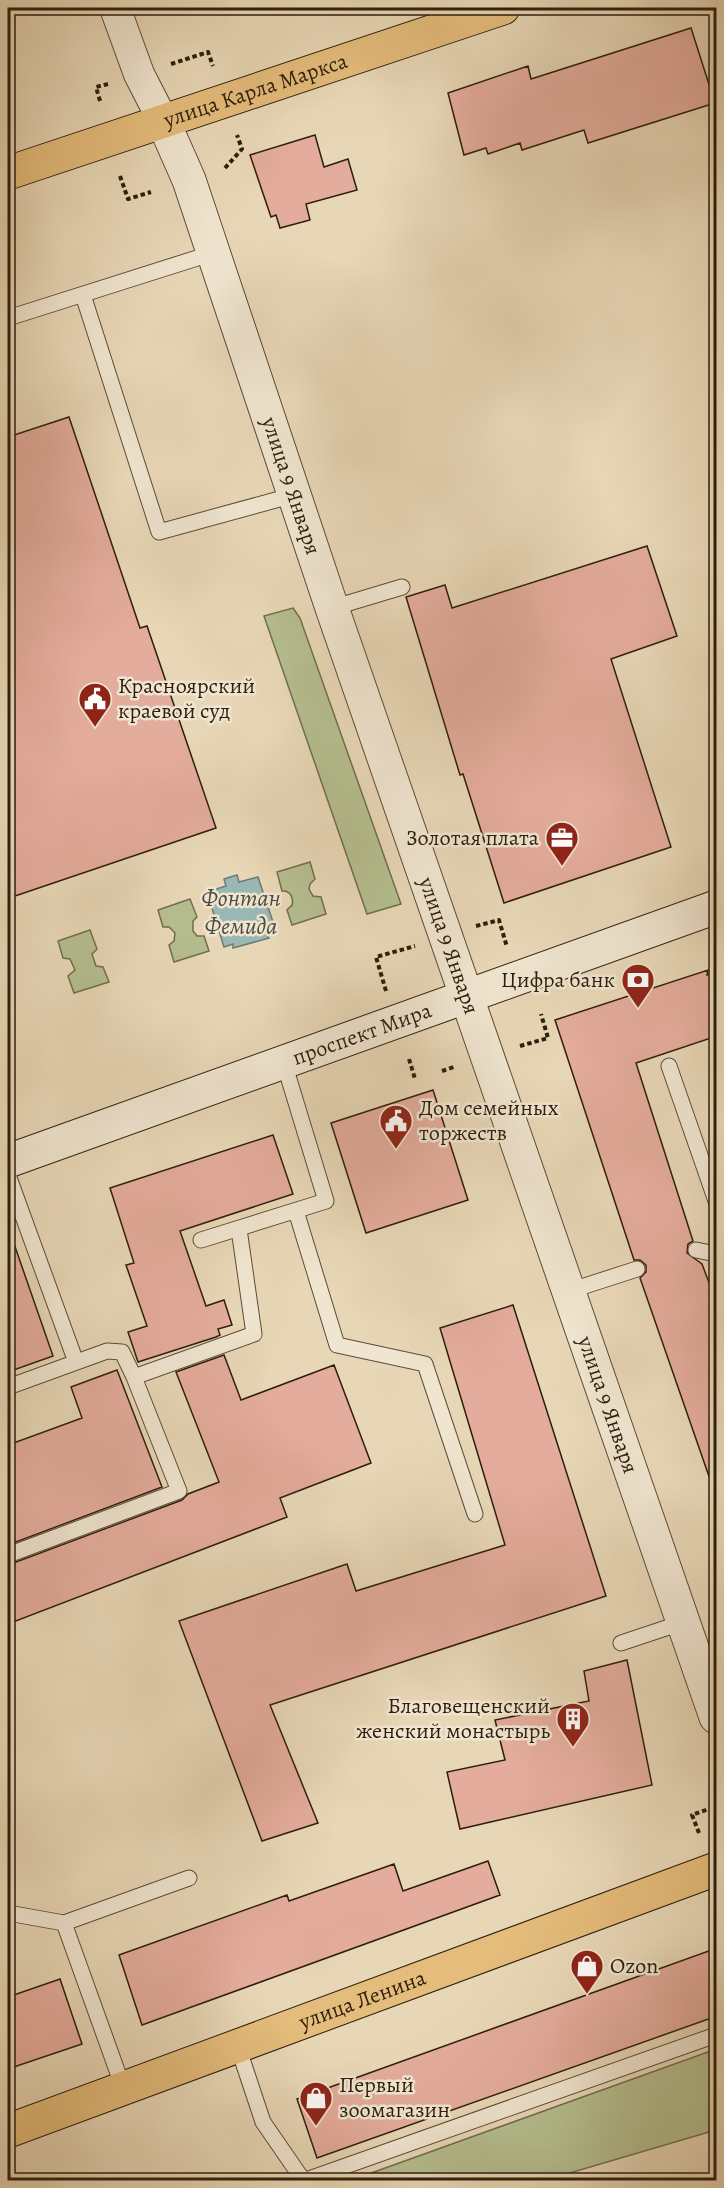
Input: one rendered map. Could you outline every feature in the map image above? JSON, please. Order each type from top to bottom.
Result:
[{"type":"main road","name":"улица Карла Маркса","points":[[8,173],[503,8]]},
{"type":"main road","name":"улица Ленина","points":[[8,2131],[717,1869]]},
{"type":"street","name":"улица 9 Января","points":[[115,8],[139,74],[189,180],[332,608],[717,1717]]},
{"type":"street","name":"проспект Мира","points":[[8,1161],[717,907]]},
{"type":"lane","points":[[8,318],[213,253]]},
{"type":"lane","points":[[83,295],[159,532],[294,495]]},
{"type":"lane","points":[[332,608],[402,587]]},
{"type":"lane","points":[[201,1240],[326,1201],[284,1063]]},
{"type":"lane","points":[[669,1066],[717,1201]]},
{"type":"lane","points":[[8,1175],[76,1362]]},
{"type":"lane","points":[[296,1211],[337,1345],[425,1364],[475,1514]]},
{"type":"lane","points":[[134,1377],[254,1334],[239,1228]]},
{"type":"lane","points":[[696,1250],[717,1254]]},
{"type":"lane","points":[[568,1291],[637,1269]]},
{"type":"lane","points":[[8,1387],[107,1351],[122,1352],[179,1491],[8,1555]]},
{"type":"lane","points":[[621,1642],[684,1622]]},
{"type":"lane","points":[[8,1913],[64,1923],[189,1878]]},
{"type":"lane","points":[[64,1923],[124,2090]]},
{"type":"lane","points":[[238,2047],[262,2121],[304,2181],[717,2035]]},
{"type":"path","points":[[167,66],[207,52],[213,66]]},
{"type":"path","points":[[100,101],[96,87],[109,83]]},
{"type":"path","points":[[225,168],[242,149],[237,135]]},
{"type":"path","points":[[120,176],[128,199],[151,192]]},
{"type":"path","points":[[470,928],[499,920],[508,950]]},
{"type":"path","points":[[387,995],[376,957],[416,945]]},
{"type":"path","points":[[518,1046],[548,1038],[541,1014]]},
{"type":"path","points":[[408,1059],[415,1079]]},
{"type":"path","points":[[442,1071],[458,1066]]},
{"type":"path","points":[[699,1833],[692,1815],[709,1809]]},
{"type":"green space","points":[[293,608],[300,618],[401,904],[367,914],[264,616]]},
{"type":"green space","points":[[310,862],[315,879],[309,889],[313,896],[321,897],[326,914],[292,925],[287,910],[292,905],[292,897],[289,893],[282,891],[277,872]]},
{"type":"green space","points":[[190,899],[197,917],[193,921],[193,931],[197,936],[204,936],[209,951],[174,962],[169,945],[174,941],[175,933],[169,927],[163,927],[158,910]]},
{"type":"green space","points":[[90,930],[97,949],[92,954],[96,966],[103,967],[109,982],[74,993],[68,976],[75,970],[70,959],[63,958],[58,941]]},
{"type":"green space","points":[[716,2049],[716,2130],[546,2180],[364,2180],[363,2176]]},
{"type":"water","name":"Фонтан Фемида","points":[[237,875],[239,882],[258,877],[276,931],[266,934],[269,938],[233,948],[233,944],[224,947],[207,892],[226,886],[224,879]]},
{"type":"building","points":[[691,28],[715,103],[588,143],[584,130],[522,150],[520,143],[488,154],[486,148],[464,155],[448,93],[528,66],[531,79]]},
{"type":"building","points":[[315,135],[324,167],[348,159],[357,190],[306,204],[310,220],[280,228],[276,215],[271,217],[250,155]]},
{"type":"building","name":"Красноярский краевой суд","points":[[69,417],[140,628],[147,626],[216,828],[12,897],[8,882],[8,437]]},
{"type":"building","points":[[647,546],[677,636],[611,659],[671,847],[504,903],[463,774],[460,775],[406,597],[445,585],[452,608]]},
{"type":"building","points":[[708,970],[707,975],[717,972],[717,1036],[636,1063],[693,1241],[688,1244],[687,1253],[702,1264],[717,1304],[717,1485],[712,1485],[640,1278],[646,1272],[646,1265],[640,1260],[634,1260],[555,1020]]},
{"type":"building","name":"Дом семейных торжеств","points":[[433,1090],[468,1200],[366,1233],[331,1123]]},
{"type":"building","points":[[273,1135],[293,1194],[180,1231],[206,1306],[224,1300],[232,1325],[218,1329],[220,1335],[216,1337],[138,1362],[128,1332],[147,1326],[126,1265],[134,1263],[110,1188]]},
{"type":"building","points":[[8,1238],[12,1238],[53,1356],[8,1372]]},
{"type":"building","points":[[513,1305],[606,1596],[270,1705],[318,1823],[262,1841],[179,1621],[347,1564],[356,1591],[505,1545],[440,1328]]},
{"type":"building","points":[[224,1355],[241,1400],[334,1365],[371,1463],[280,1498],[287,1517],[8,1624],[8,1565],[182,1500],[188,1494],[219,1482],[176,1372]]},
{"type":"building","points":[[117,1370],[162,1487],[8,1545],[8,1445],[82,1418],[71,1387]]},
{"type":"building","name":"Благовещенский женский монастырь","points":[[627,1660],[652,1785],[460,1829],[447,1772],[505,1760],[495,1720],[589,1701],[584,1671]]},
{"type":"building","points":[[488,1861],[500,1895],[142,2025],[119,1955],[287,1895],[289,1901],[394,1864],[403,1891]]},
{"type":"building","points":[[717,1948],[717,2016],[317,2158],[297,2099]]},
{"type":"building","points":[[60,1979],[82,2044],[8,2069],[8,1997]]},
{"type":"place","name":"Красноярский краевой суд","points":[[95,728]]},
{"type":"place","name":"Золотая плата","points":[[562,867]]},
{"type":"place","name":"Цифра банк","points":[[638,1009]]},
{"type":"place","name":"Дом семейных торжеств","points":[[396,1150]]},
{"type":"place","name":"Благовещенский женский монастырь","points":[[573,1748]]},
{"type":"place","name":"Ozon","points":[[587,1995]]},
{"type":"place","name":"Первый зоомагазин","points":[[316,2127]]}]
